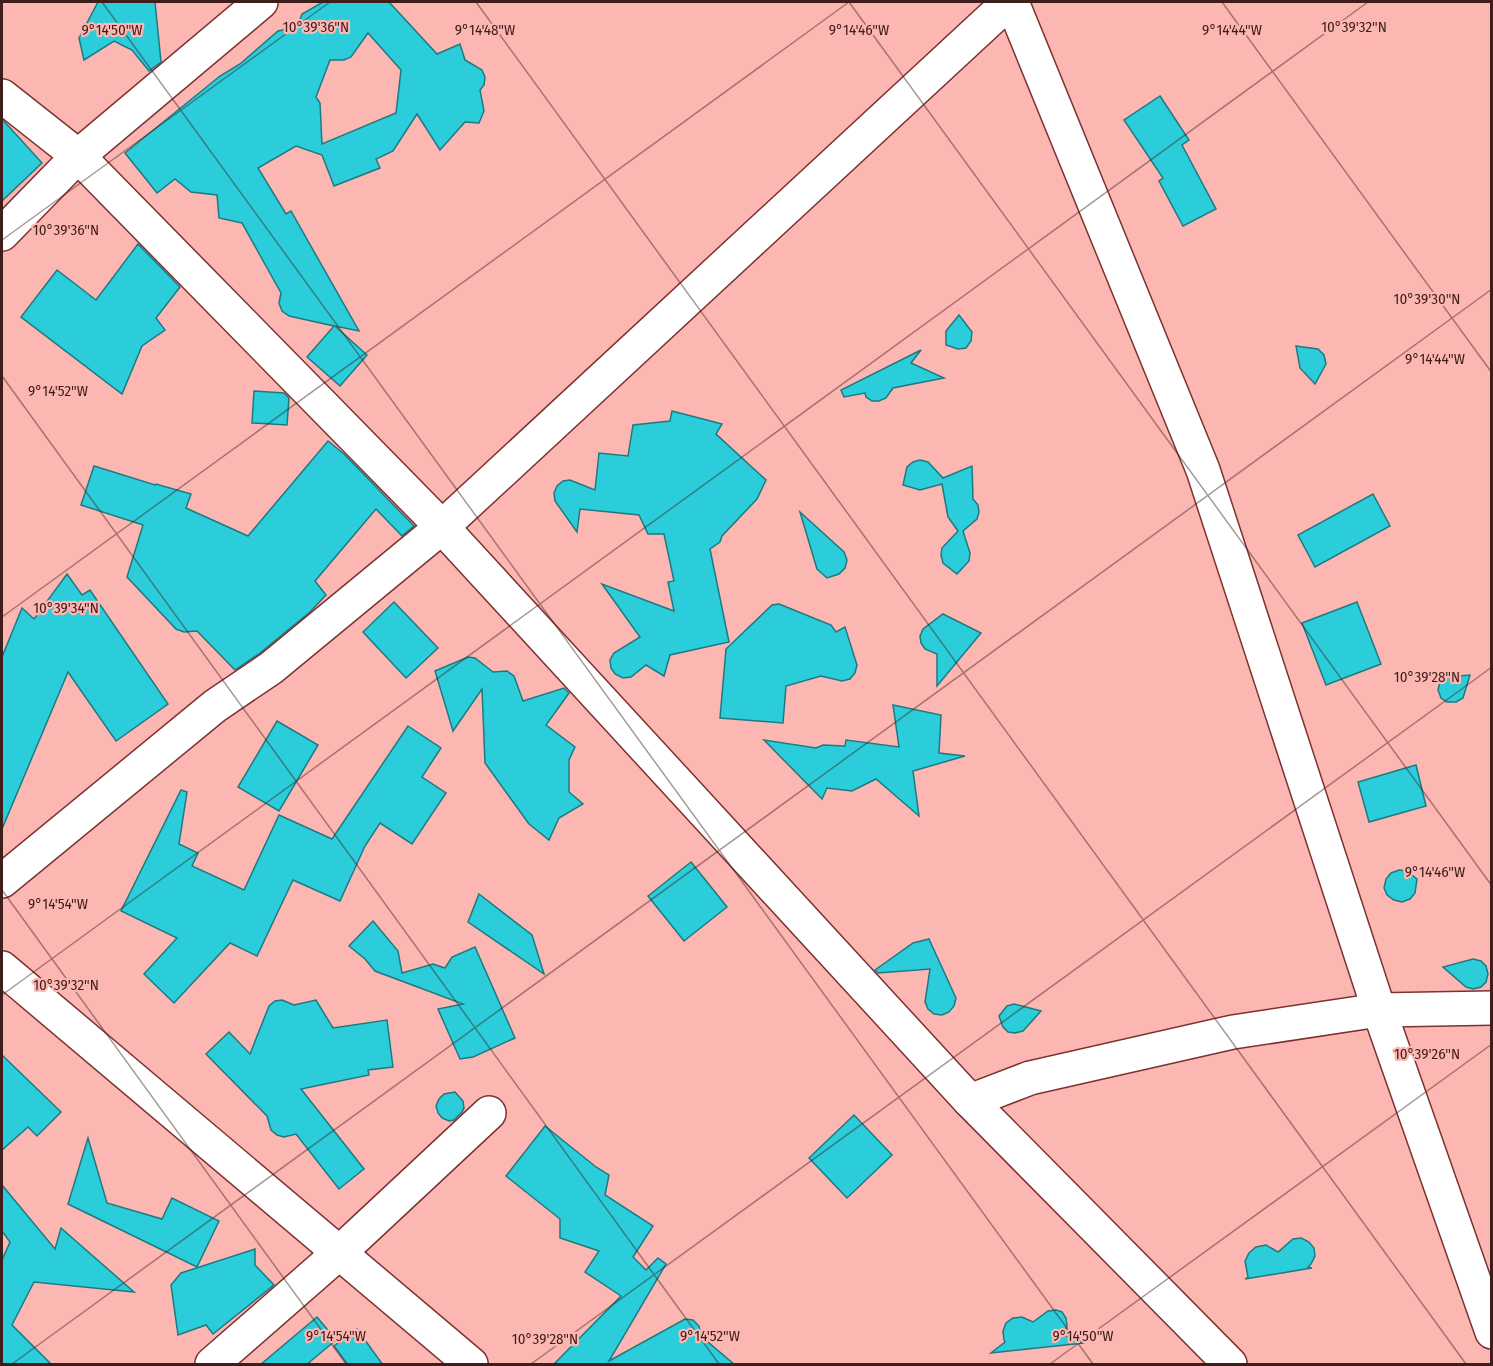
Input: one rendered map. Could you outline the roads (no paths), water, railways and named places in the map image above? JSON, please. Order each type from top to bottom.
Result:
[{"type":"main road","points":[[2,234],[78,156],[261,2]]},
{"type":"main road","points":[[2,881],[206,713],[271,668],[442,527],[1010,2],[1203,470],[1379,1010],[1491,1332]]},
{"type":"main road","points":[[2,96],[78,156],[442,527],[970,1101],[1230,1365]]},
{"type":"main road","points":[[2,968],[471,1365]]},
{"type":"main road","points":[[970,1101],[1030,1078],[1233,1032],[1379,1010],[1491,1008]]},
{"type":"main road","points":[[212,1365],[339,1253],[489,1113]]}]
